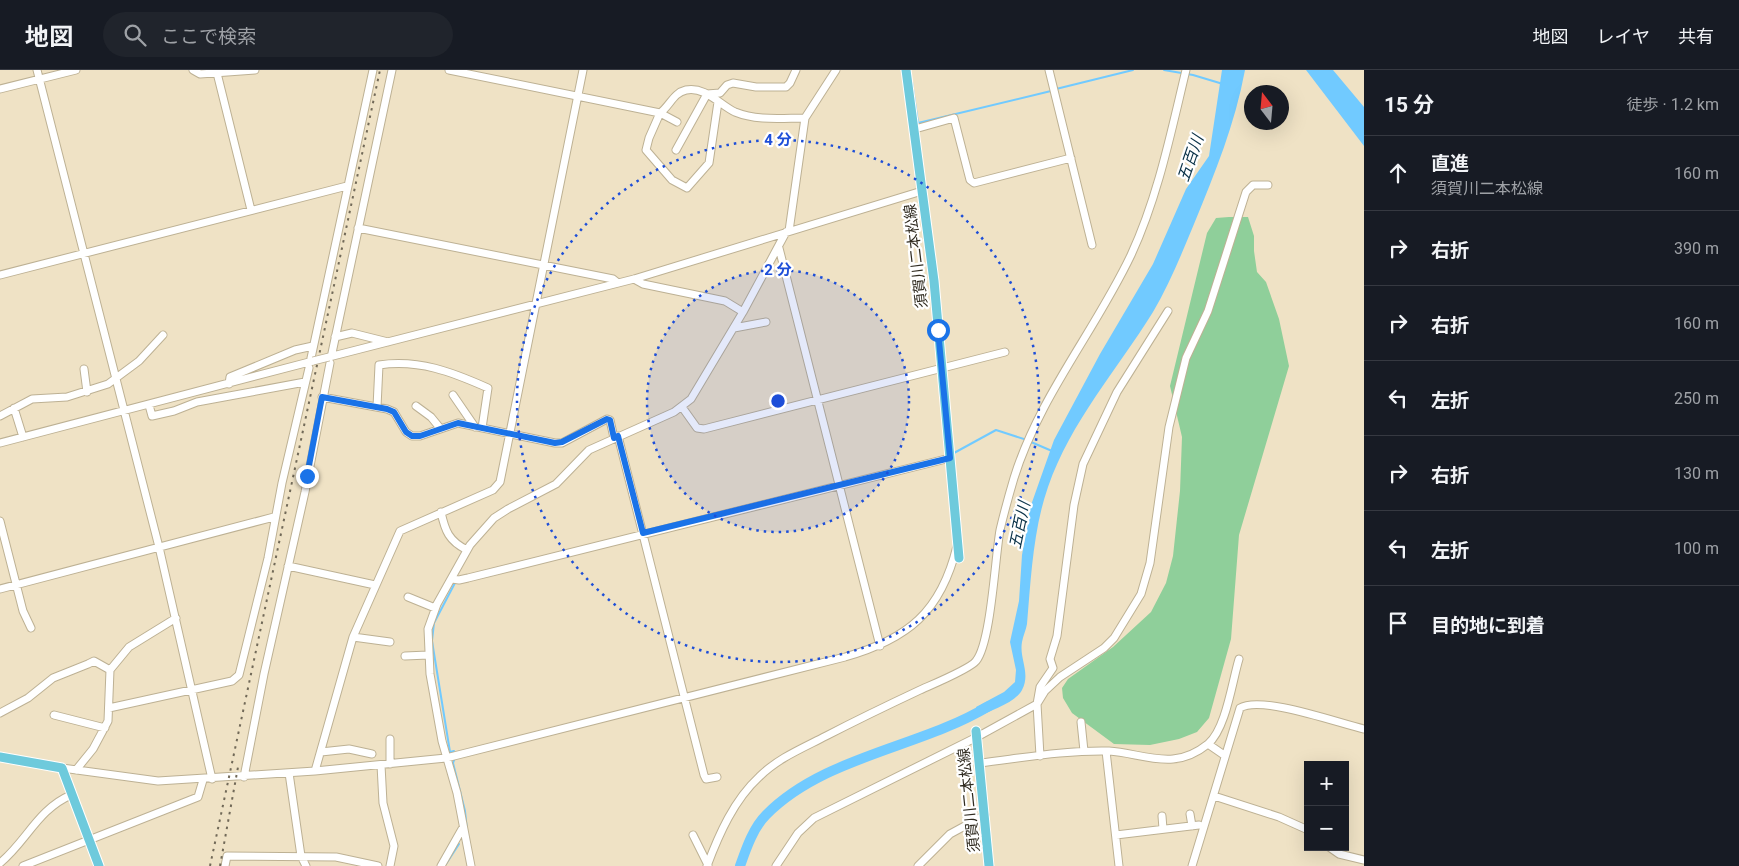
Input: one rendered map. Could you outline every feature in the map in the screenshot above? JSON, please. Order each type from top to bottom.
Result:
[{"type":"main road","name":"須賀川二本松線","points":[[906,70],[934,282],[959,558]]},
{"type":"main road","name":"須賀川二本松線","points":[[976,734],[989,866]]},
{"type":"main road","points":[[0,756],[62,768],[98,866]]},
{"type":"street","points":[[37,70],[159,547],[193,689],[212,779]]},
{"type":"street","points":[[0,89],[76,70]]},
{"type":"street","points":[[193,70],[196,74],[250,70]]},
{"type":"street","points":[[312,360],[313,346],[373,70]]},
{"type":"street","points":[[244,776],[264,674],[305,492],[330,357],[392,70]]},
{"type":"street","points":[[449,70],[660,112],[677,122]]},
{"type":"street","points":[[315,771],[353,637],[400,531],[498,487],[583,70]]},
{"type":"street","points":[[706,94],[720,93],[727,85],[733,82],[756,87],[786,87],[796,70]]},
{"type":"street","points":[[1049,70],[1092,245]]},
{"type":"street","points":[[707,865],[736,806],[748,788],[768,768],[853,722],[950,674],[969,668],[977,660],[985,639],[1000,531],[1014,477],[1046,401],[1120,278],[1142,231],[1151,205],[1186,70]]},
{"type":"street","points":[[470,866],[457,793],[442,741],[428,655],[429,623],[435,608],[466,550],[475,538],[500,514],[556,484],[584,455],[616,437],[682,407],[690,399],[734,328],[788,231],[805,118],[834,71]]},
{"type":"street","points":[[217,73],[251,210]]},
{"type":"street","points":[[718,102],[709,163],[687,188],[672,180],[647,152],[649,138],[660,112],[680,92],[695,90],[746,115],[805,118]]},
{"type":"street","points":[[676,150],[706,94]]},
{"type":"street","points":[[915,129],[954,118],[970,180],[974,183],[1071,158]]},
{"type":"street","points":[[776,866],[798,833],[814,818],[1036,704],[1045,691],[1060,677],[1104,648],[1114,638],[1141,594],[1150,563],[1169,427],[1186,358],[1208,311],[1246,192],[1253,185],[1268,184]]},
{"type":"street","points":[[0,275],[347,186]]},
{"type":"street","points":[[0,443],[230,384],[312,360],[634,280],[922,191]]},
{"type":"street","points":[[358,228],[544,264],[613,279],[618,283]]},
{"type":"street","points":[[779,248],[880,646]]},
{"type":"street","points":[[634,280],[644,284],[725,301],[743,312]]},
{"type":"street","points":[[1040,756],[1036,704],[1040,687],[1053,668],[1050,659],[1057,636],[1074,505],[1083,464],[1117,392],[1168,311]]},
{"type":"street","points":[[734,328],[766,322]]},
{"type":"street","points":[[335,337],[352,333],[389,342]]},
{"type":"street","points":[[0,416],[14,408],[42,397],[61,398],[87,392],[116,379],[139,361],[164,335]]},
{"type":"street","points":[[230,384],[230,377],[295,350],[313,346]]},
{"type":"street","points":[[682,407],[697,428],[704,429],[941,370],[1005,352]]},
{"type":"street","points":[[377,407],[379,365],[410,363],[435,367],[488,388],[478,427]]},
{"type":"street","points":[[109,708],[232,681],[239,676],[268,558],[274,517],[309,368]]},
{"type":"street","points":[[84,369],[87,392]]},
{"type":"street","points":[[149,405],[152,416],[174,411],[197,402],[305,382]]},
{"type":"street","points":[[453,396],[478,427]]},
{"type":"street","points":[[322,397],[394,412],[406,432],[412,436],[420,436],[458,423],[560,443],[607,419],[610,420],[643,533],[704,775],[706,778],[717,777]]},
{"type":"street","points":[[416,406],[431,417],[440,428]]},
{"type":"street","points":[[14,408],[23,437]]},
{"type":"street","points":[[452,578],[459,580],[468,578],[950,458]]},
{"type":"street","points":[[441,512],[446,532],[453,542],[466,550]]},
{"type":"street","points":[[0,589],[274,517]]},
{"type":"street","points":[[0,521],[23,611],[31,628]]},
{"type":"street","points":[[62,768],[158,781],[203,780],[446,758],[845,658],[880,646],[906,632],[931,608],[946,582],[957,546]]},
{"type":"street","points":[[288,566],[375,585]]},
{"type":"street","points":[[408,597],[435,608]]},
{"type":"street","points":[[76,770],[93,749],[105,728],[109,708],[107,700],[110,670],[129,647],[176,618]]},
{"type":"street","points":[[353,637],[390,642]]},
{"type":"street","points":[[405,656],[428,655]]},
{"type":"street","points":[[980,763],[1084,751],[1106,751],[1175,759],[1189,756],[1208,744],[1222,720],[1239,659]]},
{"type":"street","points":[[1,710],[28,698],[53,678],[88,664],[99,663],[110,670]]},
{"type":"street","points":[[1192,866],[1214,796],[1224,755],[1240,708],[1246,704],[1283,707],[1364,729]]},
{"type":"street","points":[[54,715],[105,728]]},
{"type":"street","points":[[1081,722],[1084,751]]},
{"type":"street","points":[[390,739],[390,764]]},
{"type":"street","points":[[1208,744],[1224,755]]},
{"type":"street","points":[[321,752],[349,749],[372,754]]},
{"type":"street","points":[[1106,751],[1119,866]]},
{"type":"street","points":[[381,765],[384,803],[394,846],[390,866]]},
{"type":"street","points":[[289,773],[301,856],[306,866]]},
{"type":"street","points":[[23,866],[198,797],[203,780]]},
{"type":"street","points":[[1,862],[15,850],[41,816],[71,795]]},
{"type":"street","points":[[1214,796],[1304,828]]},
{"type":"street","points":[[918,866],[950,834],[985,814]]},
{"type":"street","points":[[1116,834],[1195,826],[1190,814]]},
{"type":"street","points":[[1162,816],[1163,829]]},
{"type":"street","points":[[441,866],[462,829]]},
{"type":"street","points":[[693,835],[707,865]]},
{"type":"street","points":[[1335,851],[1339,854],[1364,860]]},
{"type":"street","points":[[0,853],[1,862]]},
{"type":"street","points":[[225,866],[227,856],[301,856],[350,859],[378,866]]},
{"type":"green space","points":[[1248,217],[1254,236],[1257,272],[1266,282],[1279,319],[1289,366],[1239,535],[1231,639],[1209,718],[1197,732],[1179,739],[1150,745],[1114,744],[1072,713],[1063,698],[1062,688],[1068,679],[1113,647],[1151,612],[1166,583],[1173,556],[1180,491],[1182,437],[1170,386],[1207,233],[1216,218]]},
{"type":"water","points":[[1222,70],[1245,70],[1236,110],[1224,148],[1185,246],[1159,302],[1082,418],[1069,440],[1048,487],[1036,537],[1027,624],[1022,642],[1025,678],[1022,690],[1014,699],[978,717],[976,707],[1004,692],[1015,682],[1016,670],[1010,642],[1019,601],[1022,555],[1030,508],[1054,440],[1100,354],[1153,264],[1186,189],[1209,156]]},
{"type":"water","points":[[1306,70],[1333,70],[1364,107],[1364,146]]},
{"type":"waterway","points":[[1056,89],[1133,70]]},
{"type":"waterway","points":[[1164,70],[1193,75],[1223,84]]},
{"type":"waterway","points":[[912,82],[918,123],[1051,91]]},
{"type":"waterway","points":[[954,453],[996,430],[1027,440]]},
{"type":"waterway","points":[[1031,442],[1052,451]]},
{"type":"waterway","points":[[454,751],[450,752],[432,641],[434,623],[456,581]]},
{"type":"waterway","name":"五百川","points":[[740,866],[750,839],[761,820],[789,795],[816,779],[844,766],[933,732],[989,706]]},
{"type":"waterway","points":[[455,758],[453,763],[465,811],[467,830]]},
{"type":"waterway","points":[[446,864],[459,844]]},
{"type":"railway","points":[[210,866],[380,70]]},
{"type":"railway","points":[[220,866],[238,767]]},
{"type":"route","points":[[307,476],[322,397],[387,409],[394,412],[406,432],[412,436],[420,436],[453,423],[458,423],[560,443],[607,419],[610,420],[614,438],[618,436],[643,533],[950,458],[938,330]]}]
